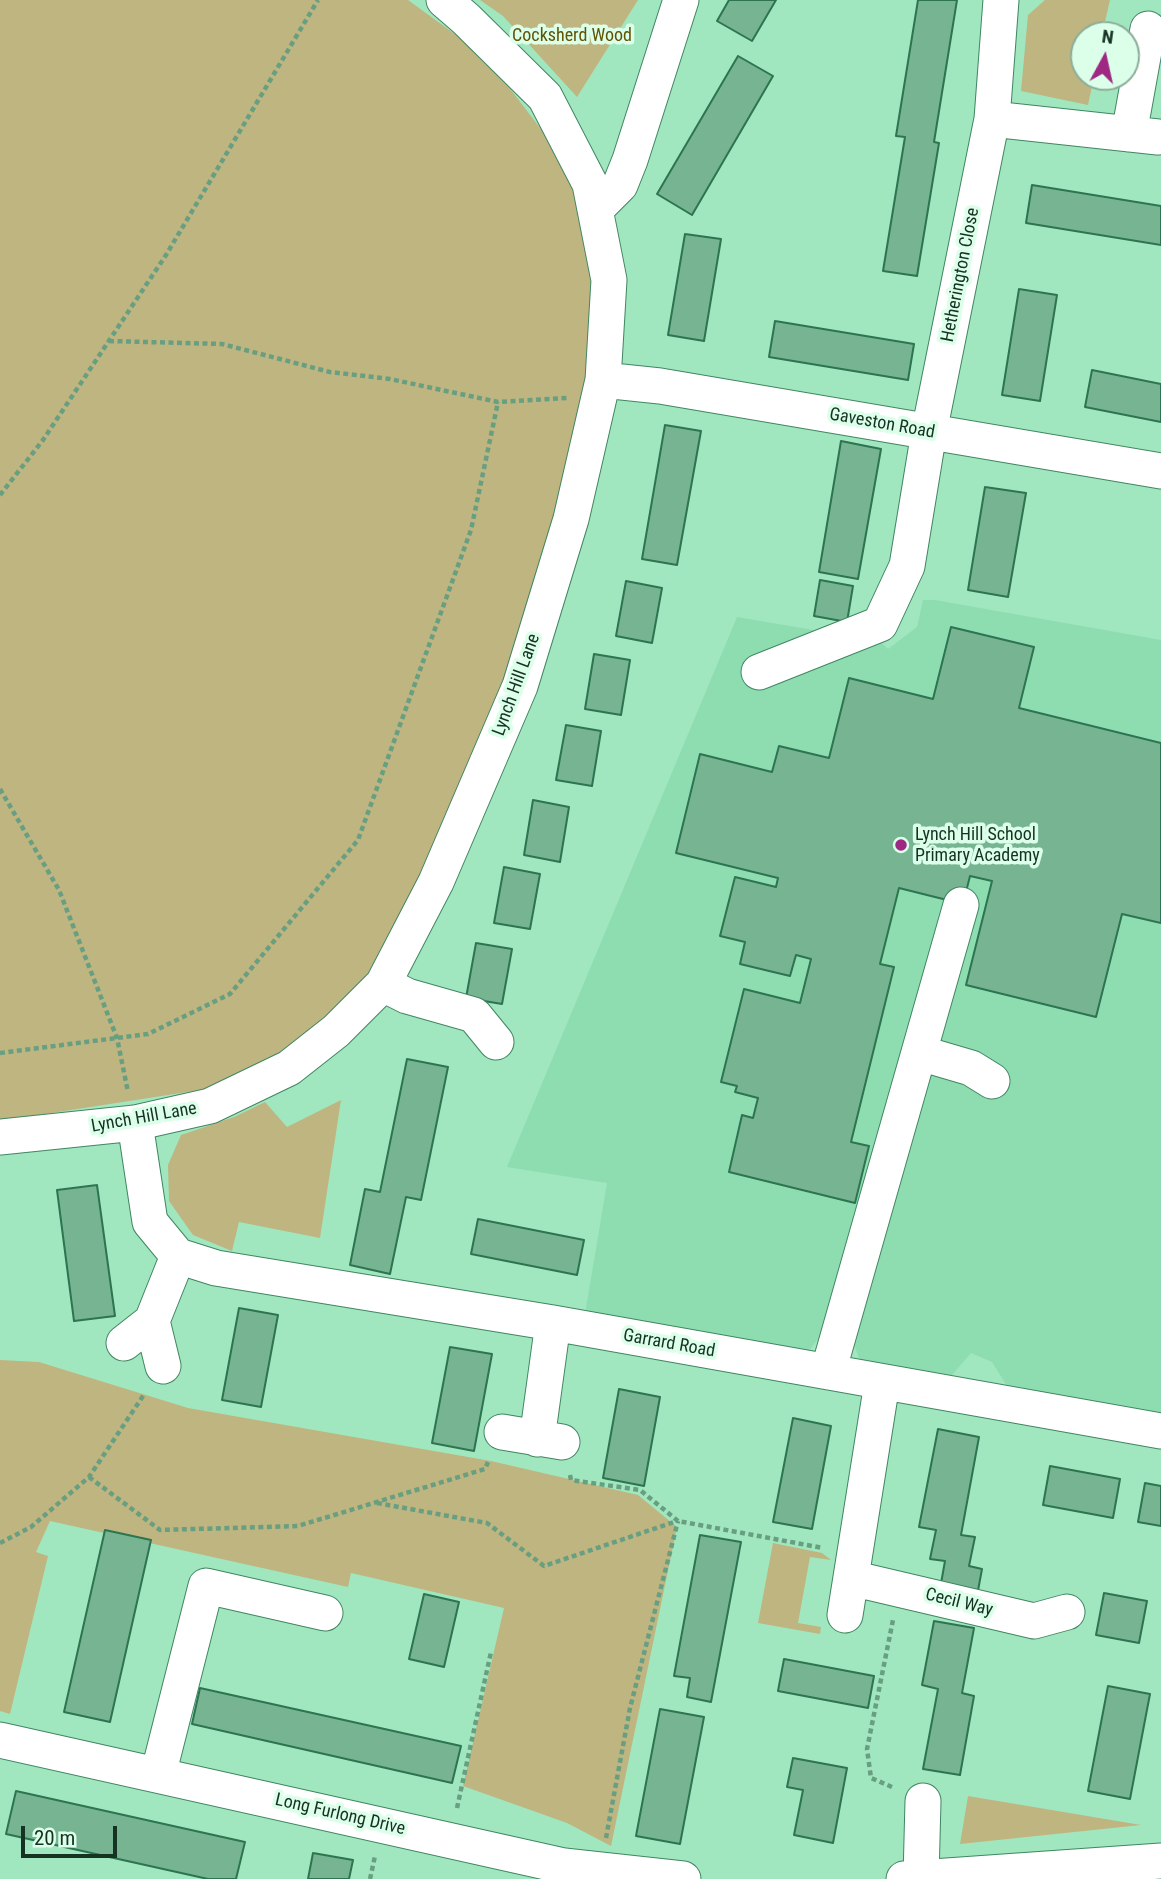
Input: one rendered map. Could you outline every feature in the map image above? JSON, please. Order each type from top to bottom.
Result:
[{"type":"street","name":"Lynch Hill Lane","points":[[0,1137],[135,1123],[210,1106],[289,1068],[336,1031],[383,984],[436,882],[520,686],[571,519],[601,388],[609,280],[590,184],[545,97],[444,0]]},
{"type":"street","points":[[595,210],[620,186],[631,160],[681,0]]},
{"type":"street","name":"Hetherington Close","points":[[759,672],[880,624],[907,566],[929,432],[992,119],[1001,0]]},
{"type":"street","points":[[992,119],[1144,135],[1148,29]]},
{"type":"street","name":"Gaveston Road","points":[[601,388],[660,386],[1161,471]]},
{"type":"street","points":[[828,1372],[961,905]]},
{"type":"street","points":[[383,984],[407,996],[474,1015],[496,1042]]},
{"type":"street","points":[[920,1053],[971,1068],[992,1081]]},
{"type":"street","points":[[124,1343],[152,1321],[178,1256],[150,1222],[135,1123]]},
{"type":"street","name":"Garrard Road","points":[[178,1256],[216,1268],[553,1323],[1161,1431]]},
{"type":"street","points":[[152,1321],[163,1366]]},
{"type":"street","points":[[502,1432],[550,1441],[553,1323]]},
{"type":"street","points":[[845,1615],[882,1383]]},
{"type":"street","name":"Cecil Way","points":[[853,1566],[900,1589],[1034,1621],[1067,1612]]},
{"type":"street","points":[[158,1775],[206,1586],[325,1614]]},
{"type":"street","name":"Long Furlong Drive","points":[[0,1740],[564,1866],[683,1879]]},
{"type":"street","points":[[921,1878],[923,1801]]},
{"type":"street","points":[[904,1879],[1161,1861]]},
{"type":"path","points":[[0,495],[43,440],[166,256],[318,0]]},
{"type":"path","points":[[109,341],[222,344],[330,372],[390,379],[498,402],[601,388]]},
{"type":"path","points":[[0,1053],[148,1034],[230,993],[358,840],[471,530],[498,402]]},
{"type":"path","points":[[0,789],[59,890],[117,1038],[135,1123]]},
{"type":"path","points":[[0,1543],[31,1527],[89,1477],[163,1366]]},
{"type":"path","points":[[89,1477],[160,1530],[298,1526],[485,1469],[502,1432]]},
{"type":"path","points":[[550,1441],[571,1480],[640,1490],[677,1521],[853,1566]]},
{"type":"path","points":[[374,1503],[487,1522],[544,1566],[677,1521]]},
{"type":"path","points":[[600,1870],[630,1708],[677,1521]]},
{"type":"path","points":[[900,1589],[867,1749],[871,1778],[923,1801]]},
{"type":"path","points":[[450,1840],[491,1652]]},
{"type":"shaded area","name":"Lynch Hill School Primary Academy","points":[[923,600],[1161,640],[1161,1420],[1012,1394],[992,1362],[971,1353],[945,1383],[862,1367],[850,1333],[825,1330],[804,1357],[584,1320],[607,1183],[507,1167],[737,617],[849,636],[869,631],[888,649],[917,627]]},
{"type":"green space","points":[[0,0],[408,0],[485,56],[570,167],[598,293],[586,420],[486,753],[358,992],[252,1082],[0,1121]]},
{"type":"green space","name":"Cocksherd Wood","points":[[480,0],[638,0],[577,97],[503,16]]},
{"type":"green space","points":[[1045,0],[1110,0],[1105,21],[1070,21],[1070,91],[1091,91],[1088,105],[1021,91],[1028,15]]},
{"type":"green space","points":[[341,1100],[320,1238],[239,1222],[232,1251],[193,1235],[169,1201],[168,1165],[181,1135],[234,1117],[265,1102],[287,1127]]},
{"type":"green space","points":[[0,1360],[39,1362],[188,1408],[491,1461],[638,1495],[677,1527],[611,1846],[567,1823],[463,1786],[504,1608],[351,1573],[348,1587],[50,1521],[36,1552],[48,1556],[10,1714],[0,1711]]},
{"type":"green space","points":[[773,1543],[822,1553],[831,1560],[810,1557],[798,1623],[821,1627],[820,1634],[758,1623]]},
{"type":"green space","points":[[968,1796],[1141,1825],[960,1844]]},
{"type":"building","points":[[729,0],[776,0],[752,41],[717,21]]},
{"type":"building","points":[[918,0],[957,0],[934,142],[939,143],[917,276],[883,271],[905,137],[896,136]]},
{"type":"building","points":[[738,56],[773,76],[692,215],[657,194]]},
{"type":"building","points":[[1032,185],[1161,206],[1161,245],[1026,223]]},
{"type":"building","points":[[685,234],[721,239],[704,341],[668,335]]},
{"type":"building","points":[[1019,289],[1057,295],[1040,401],[1002,395]]},
{"type":"building","points":[[775,321],[914,344],[908,380],[769,357]]},
{"type":"building","points":[[1092,370],[1161,384],[1161,422],[1085,407]]},
{"type":"building","points":[[665,425],[701,431],[677,565],[642,559]]},
{"type":"building","points":[[841,441],[881,449],[858,579],[819,572]]},
{"type":"building","points":[[985,487],[1026,493],[1008,597],[968,590]]},
{"type":"building","points":[[820,580],[853,586],[847,622],[814,616]]},
{"type":"building","points":[[626,581],[662,588],[652,643],[616,636]]},
{"type":"building","points":[[951,627],[1034,647],[1019,708],[1161,743],[1161,923],[1122,914],[1096,1017],[966,985],[992,881],[970,876],[963,904],[899,888],[880,964],[894,967],[851,1142],[869,1146],[855,1203],[729,1172],[742,1115],[753,1118],[758,1098],[735,1092],[737,1086],[721,1082],[744,989],[800,1003],[811,959],[796,955],[790,976],[740,964],[745,942],[720,936],[735,877],[776,887],[778,878],[676,853],[700,754],[772,772],[779,746],[829,758],[849,678],[933,699]]},
{"type":"building","points":[[594,654],[630,660],[621,715],[585,709]]},
{"type":"building","points":[[566,725],[601,731],[592,786],[556,780]]},
{"type":"building","points":[[533,800],[569,807],[560,862],[524,855]]},
{"type":"building","points":[[504,867],[540,874],[530,929],[494,923]]},
{"type":"building","points":[[476,943],[512,949],[502,1004],[466,998]]},
{"type":"building","points":[[407,1059],[448,1067],[421,1200],[406,1197],[390,1274],[350,1265],[365,1189],[380,1192]]},
{"type":"building","points":[[97,1185],[115,1316],[74,1321],[57,1190]]},
{"type":"building","points":[[478,1219],[584,1240],[577,1275],[471,1254]]},
{"type":"building","points":[[239,1308],[278,1315],[261,1407],[222,1400]]},
{"type":"building","points":[[450,1347],[492,1354],[474,1451],[432,1443]]},
{"type":"building","points":[[619,1389],[660,1397],[644,1486],[603,1478]]},
{"type":"building","points":[[793,1418],[831,1426],[812,1529],[773,1522]]},
{"type":"building","points":[[938,1429],[979,1437],[961,1535],[975,1537],[969,1566],[982,1569],[977,1596],[940,1589],[945,1561],[930,1559],[936,1530],[919,1527]]},
{"type":"building","points":[[1050,1466],[1120,1479],[1113,1518],[1043,1505]]},
{"type":"building","points":[[1145,1483],[1161,1486],[1161,1526],[1138,1522]]},
{"type":"building","points":[[105,1530],[151,1540],[110,1722],[64,1712]]},
{"type":"building","points":[[700,1535],[741,1542],[711,1702],[687,1697],[690,1678],[674,1676]]},
{"type":"building","points":[[1104,1593],[1147,1601],[1139,1643],[1096,1635]]},
{"type":"building","points":[[424,1594],[459,1602],[444,1667],[409,1659]]},
{"type":"building","points":[[934,1621],[974,1628],[962,1693],[974,1696],[960,1775],[923,1769],[938,1689],[922,1685]]},
{"type":"building","points":[[784,1659],[874,1676],[868,1708],[778,1691]]},
{"type":"building","points":[[1108,1686],[1150,1694],[1130,1799],[1088,1791]]},
{"type":"building","points":[[200,1688],[461,1746],[452,1783],[192,1724]]},
{"type":"building","points":[[660,1709],[704,1717],[680,1844],[636,1836]]},
{"type":"building","points":[[793,1758],[847,1768],[833,1843],[794,1835],[803,1790],[787,1787]]},
{"type":"building","points":[[16,1791],[245,1842],[236,1879],[208,1879],[6,1834]]},
{"type":"building","points":[[313,1853],[353,1860],[349,1879],[308,1879]]},
{"type":"place","name":"Lynch Hill School Primary Academy","points":[[901,845]]}]
